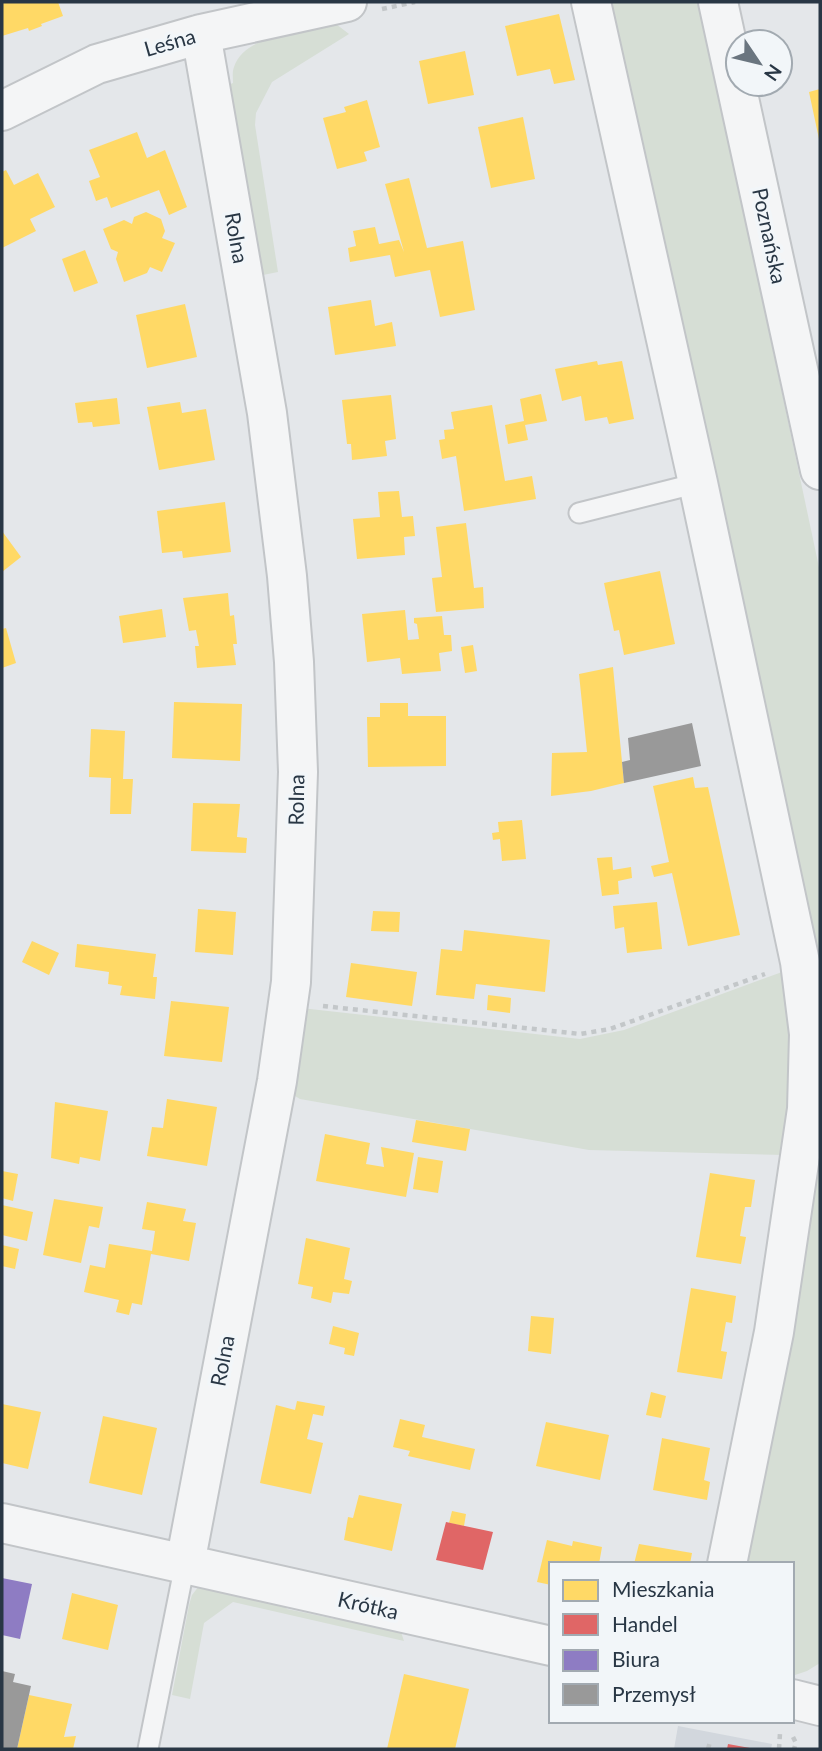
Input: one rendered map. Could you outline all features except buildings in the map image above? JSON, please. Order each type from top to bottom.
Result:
[{"type":"street","name":"Leśna","points":[[2,111],[97,64],[201,34],[347,2]]},
{"type":"street","points":[[591,2],[698,483],[800,961],[809,1034],[807,1109],[774,1332],[727,1562]]},
{"type":"street","name":"Poznańska","points":[[718,2],[820,470]]},
{"type":"street","name":"Rolna","points":[[186,1564],[277,1081],[288,1002],[298,772],[294,662],[287,576],[267,413],[201,34]]},
{"type":"street","name":"Krótka","points":[[2,1523],[549,1646]]},
{"type":"street","points":[[794,1700],[820,1706]]},
{"type":"lane","points":[[579,513],[698,483]]},
{"type":"lane","points":[[148,1749],[186,1564]]},
{"type":"path","points":[[288,1002],[580,1034],[610,1029],[800,961]]},
{"type":"path","points":[[708,1749],[709,1742]]},
{"type":"shaded area","points":[[609,2],[699,2],[820,572],[820,1002]]},
{"type":"shaded area","points":[[336,24],[349,34],[272,82],[256,113],[255,125],[278,272],[258,276],[225,86],[233,83],[234,67],[240,56],[250,47],[278,35]]},
{"type":"shaded area","points":[[782,972],[795,1020],[785,1155],[589,1150],[300,1099],[290,1093],[301,1008],[580,1039],[624,1030]]},
{"type":"shaded area","points":[[820,1123],[820,1663],[794,1675],[794,1562],[743,1562]]},
{"type":"shaded area","points":[[199,1586],[278,1596],[287,1609],[335,1619],[346,1611],[398,1623],[404,1641],[233,1602],[204,1623],[190,1699],[172,1695],[189,1605]]},
{"type":"shaded area","points":[[678,1726],[772,1744],[771,1749],[674,1749]]}]
